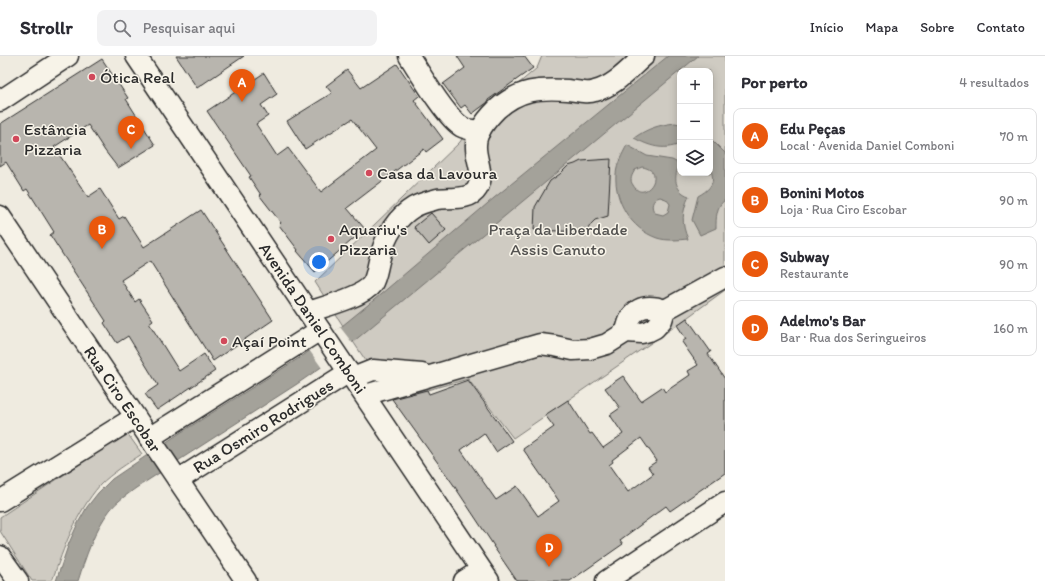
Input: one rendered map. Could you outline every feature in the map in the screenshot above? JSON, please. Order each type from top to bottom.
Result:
[{"type":"street","points":[[0,101],[68,56]]},
{"type":"street","name":"Avenida Daniel Comboni","points":[[136,56],[485,575]]},
{"type":"street","points":[[409,56],[441,104],[456,123],[465,129],[480,131]]},
{"type":"street","points":[[308,312],[353,296],[364,291],[372,284],[383,246],[396,223],[414,207],[438,199],[466,197],[477,191],[481,171],[476,144],[480,131],[496,110],[512,97],[540,89],[594,92],[620,78],[644,56]]},
{"type":"street","name":"Rua Ciro Escobar","points":[[0,216],[134,417],[246,581]]},
{"type":"street","points":[[365,395],[540,344],[573,350],[590,349],[607,344],[626,332],[642,333],[649,331],[655,328],[662,320],[665,310],[725,277]]},
{"type":"street","points":[[152,443],[323,334]]},
{"type":"street","name":"Rua Osmiro Rodrigues","points":[[174,475],[347,369],[434,374]]},
{"type":"street","points":[[0,501],[134,417]]},
{"type":"street","points":[[606,581],[725,502]]},
{"type":"street","points":[[0,556],[18,581]]},
{"type":"street","points":[[464,581],[485,575]]},
{"type":"green space","name":"Praça da Liberdade Assis Canuto","points":[[542,56],[725,56],[725,290],[677,325],[513,438],[468,379],[427,390],[390,397],[315,282],[460,142],[472,123],[537,68]]},
{"type":"green space","points":[[127,433],[142,454],[120,468],[100,485],[84,507],[77,519],[61,556],[52,581],[32,581],[0,531],[0,517]]},
{"type":"shaded area","points":[[668,56],[698,56],[684,68],[677,68],[677,73],[330,361],[136,488],[119,501],[110,510],[99,526],[87,553],[78,581],[56,581],[69,543],[78,523],[87,507],[112,479],[180,433],[304,355],[374,300],[494,198]]},
{"type":"shaded area","points":[[677,123],[677,145],[656,147],[634,138],[644,132],[664,125]]},
{"type":"shaded area","points":[[713,141],[725,153],[725,200],[718,209],[716,216],[716,228],[700,235],[692,220],[698,196],[710,187],[713,178]]},
{"type":"shaded area","points":[[627,145],[647,156],[672,160],[677,162],[676,183],[680,191],[689,196],[683,218],[684,228],[688,239],[668,240],[657,238],[639,228],[632,221],[621,204],[616,184],[617,166]],"holes":[[[642,167],[650,170],[654,174],[652,185],[643,191],[638,190],[632,183],[631,179],[635,170]],[[660,197],[666,199],[670,204],[668,212],[663,215],[655,213],[652,206],[654,201]]]},
{"type":"pier","points":[[340,327],[354,345],[322,368],[309,350]]},
{"type":"building","points":[[176,56],[244,56],[197,88]]},
{"type":"building","points":[[457,56],[524,56],[533,68],[488,100],[488,102],[472,114],[465,105],[461,108],[443,84],[465,68]]},
{"type":"building","points":[[102,59],[128,98],[126,99],[155,145],[118,168],[88,125],[54,147],[88,197],[100,189],[119,219],[124,216],[144,247],[201,210],[273,320],[213,361],[150,261],[121,280],[135,302],[139,299],[153,320],[149,323],[179,371],[204,354],[215,371],[157,410],[145,394],[158,385],[128,336],[117,343],[104,323],[106,321],[50,235],[54,232],[27,189],[24,191],[6,162],[0,166],[0,124]]},
{"type":"building","points":[[397,64],[419,96],[414,100],[443,139],[426,152],[424,149],[347,208],[365,229],[315,272],[297,251],[298,250],[279,225],[281,223],[260,196],[261,195],[249,177],[251,176],[207,111],[264,73],[277,94],[261,105],[268,116],[256,124],[277,156],[288,148],[321,192],[376,150],[352,119],[305,149],[287,121],[332,93],[326,86],[347,70],[361,88]]},
{"type":"building","points":[[611,159],[608,216],[595,220],[586,232],[534,230],[535,207],[550,181],[568,166],[581,161]]},
{"type":"building","points":[[431,213],[446,230],[429,245],[414,227]]},
{"type":"building","points":[[687,318],[711,352],[708,354],[725,379],[725,473],[670,511],[666,506],[620,540],[623,544],[570,581],[517,581],[453,484],[392,399],[427,390],[429,394],[468,380],[512,441],[496,452],[484,433],[461,450],[496,500],[517,486],[538,516],[559,501],[523,449],[554,427],[545,415],[568,400],[590,434],[592,433],[603,448],[623,434],[610,415],[620,408],[605,388],[623,376],[641,401],[662,387],[665,392],[690,375],[688,371],[698,365],[682,342],[686,339],[677,325]],"holes":[[[641,438],[657,461],[648,467],[653,474],[628,492],[609,465],[613,462],[612,460]]]},
{"type":"place","name":"Ótica Real","points":[[92,77]]},
{"type":"place","name":"Edu Peças","points":[[242,102]]},
{"type":"place","name":"Estância Pizzaria","points":[[16,139]]},
{"type":"place","name":"Subway","points":[[131,149]]},
{"type":"place","name":"Casa da Lavoura","points":[[369,173]]},
{"type":"place","name":"Aquariu's Pizzaria","points":[[331,239]]},
{"type":"place","name":"Bonini Motos","points":[[102,249]]},
{"type":"place","name":"Açaí Point","points":[[224,341]]},
{"type":"place","name":"Adelmo's Bar","points":[[549,567]]}]
